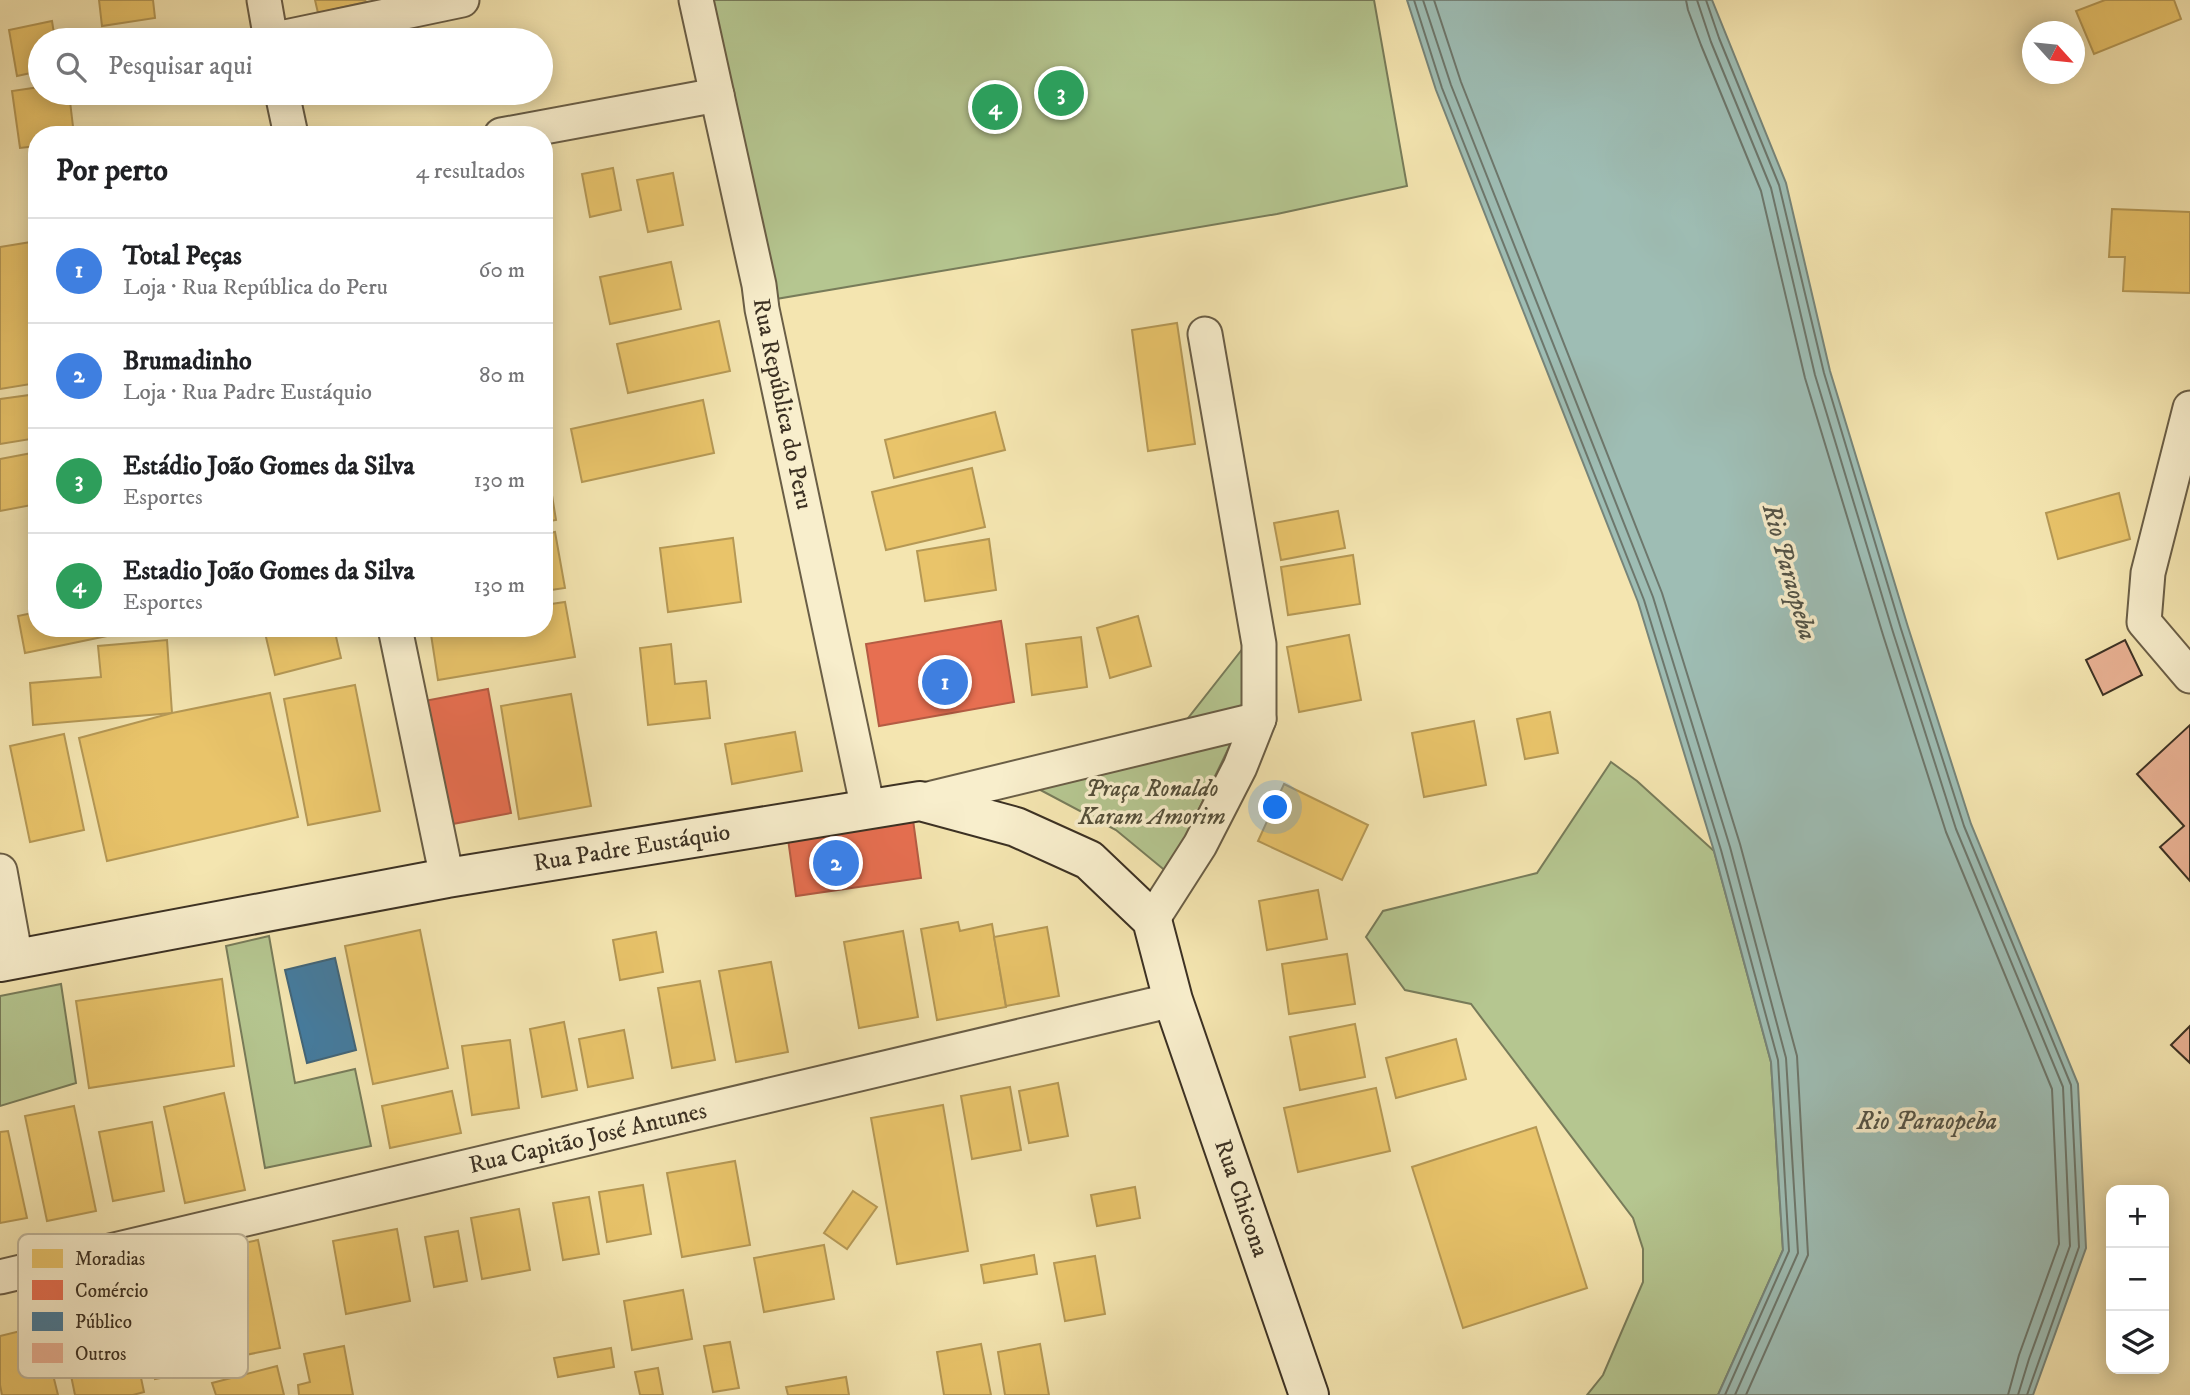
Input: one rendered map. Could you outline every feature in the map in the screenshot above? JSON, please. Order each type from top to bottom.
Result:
[{"type":"main road","name":"Rua Padre Eustáquio","points":[[8,960],[447,878],[920,801],[1016,827],[1090,860],[1152,920]]},
{"type":"main road","points":[[1152,920],[1173,1000]]},
{"type":"main road","name":"Rua Chicona","points":[[1173,1000],[1309,1395]]},
{"type":"street","points":[[264,0],[269,28]]},
{"type":"street","points":[[328,28],[462,0]]},
{"type":"street","name":"Rua República do Peru","points":[[696,0],[868,809]]},
{"type":"street","points":[[550,126],[717,95]]},
{"type":"street","points":[[285,105],[289,126]]},
{"type":"street","points":[[1152,920],[1200,845],[1240,767],[1259,719],[1259,644],[1205,334]]},
{"type":"street","points":[[2190,408],[2148,573],[2144,622],[2190,676]]},
{"type":"street","points":[[397,637],[447,878]]},
{"type":"street","points":[[920,801],[1259,719]]},
{"type":"street","points":[[0,871],[8,960]]},
{"type":"street","name":"Rua Capitão José Antunes","points":[[182,1234],[1173,1000]]},
{"type":"street","name":"Rua Capitão José Antunes","points":[[0,1277],[18,1273]]},
{"type":"green space","points":[[713,0],[1374,0],[1407,186],[1277,214],[770,300]]},
{"type":"green space","name":"Praça Ronaldo Karam Amorim","points":[[1251,638],[1252,714],[1178,731]]},
{"type":"green space","name":"Praça Ronaldo Karam Amorim","points":[[1234,737],[1168,873],[1116,830],[1031,785]]},
{"type":"green space","points":[[1611,762],[1637,781],[1714,851],[1771,1062],[1783,1250],[1718,1395],[1587,1395],[1603,1375],[1643,1282],[1643,1249],[1633,1218],[1471,1004],[1405,990],[1366,937],[1383,911],[1537,873]]},
{"type":"green space","points":[[269,936],[295,1083],[355,1069],[371,1146],[265,1168],[226,946]]},
{"type":"green space","points":[[61,984],[76,1083],[0,1106],[0,996]]},
{"type":"water","name":"Rio Paraopeba","points":[[1407,0],[1712,0],[1786,183],[1830,371],[1971,824],[2078,1084],[2086,1248],[2033,1395],[1718,1395],[1783,1250],[1771,1062],[1714,851],[1638,602],[1436,90]]},
{"type":"building: Moradias","points":[[99,0],[153,0],[155,18],[102,26]]},
{"type":"building: Moradias","points":[[315,0],[365,0],[366,2],[318,13]]},
{"type":"building: Moradias","points":[[2105,0],[2174,0],[2181,19],[2094,54],[2085,32],[2085,21],[2080,21],[2076,11]]},
{"type":"building: Moradias","points":[[52,21],[53,28],[28,28],[28,74],[17,76],[9,30]]},
{"type":"building: Moradias","points":[[28,89],[28,105],[70,105],[73,126],[28,126],[28,147],[20,148],[12,91]]},
{"type":"building: Moradias","points":[[613,168],[621,210],[590,217],[582,174]]},
{"type":"building: Moradias","points":[[673,173],[683,225],[648,232],[637,180]]},
{"type":"building: Moradias","points":[[2112,209],[2190,212],[2190,293],[2123,291],[2125,257],[2109,257]]},
{"type":"building: Moradias","points":[[28,242],[28,384],[0,389],[0,247]]},
{"type":"building: Moradias","points":[[671,262],[681,309],[610,324],[600,277]]},
{"type":"building: Moradias","points":[[719,321],[730,371],[628,393],[617,344]]},
{"type":"building: Moradias","points":[[1177,323],[1195,444],[1148,451],[1132,330]]},
{"type":"building: Moradias","points":[[28,395],[28,439],[0,444],[0,399]]},
{"type":"building: Moradias","points":[[703,400],[714,453],[582,482],[571,429]]},
{"type":"building: Moradias","points":[[995,412],[1005,450],[894,478],[885,440]]},
{"type":"building: Moradias","points":[[28,454],[28,506],[0,511],[0,459]]},
{"type":"building: Moradias","points":[[972,468],[985,527],[886,550],[872,492]]},
{"type":"building: Moradias","points":[[2119,493],[2130,539],[2058,559],[2046,513]]},
{"type":"building: Moradias","points":[[1338,511],[1345,548],[1281,560],[1274,523]]},
{"type":"building: Moradias","points":[[553,532],[565,588],[553,590]]},
{"type":"building: Moradias","points":[[733,538],[741,602],[668,612],[660,548]]},
{"type":"building: Moradias","points":[[989,539],[996,590],[925,601],[917,551]]},
{"type":"building: Moradias","points":[[1353,555],[1360,604],[1288,615],[1281,567]]},
{"type":"building: Moradias","points":[[565,602],[575,657],[438,680],[431,637],[553,637],[553,604]]},
{"type":"building: Moradias","points":[[28,614],[28,637],[102,637],[25,653],[18,616]]},
{"type":"building: Moradias","points":[[1138,616],[1151,666],[1110,678],[1097,628]]},
{"type":"building: Moradias","points":[[1349,635],[1361,700],[1299,712],[1287,647]]},
{"type":"building: Moradias","points":[[266,637],[336,637],[341,658],[275,675]]},
{"type":"building: Moradias","points":[[1081,637],[1087,687],[1032,695],[1026,644]]},
{"type":"building: Moradias","points":[[167,640],[172,713],[33,725],[30,683],[101,677],[98,646]]},
{"type":"building: Moradias","points":[[671,644],[675,684],[706,681],[710,718],[648,725],[640,648]]},
{"type":"building: Moradias","points":[[355,685],[380,811],[308,825],[284,699]]},
{"type":"building: Moradias","points":[[270,693],[298,817],[107,861],[79,738],[172,713]]},
{"type":"building: Moradias","points":[[571,694],[591,806],[519,819],[501,706]]},
{"type":"building: Moradias","points":[[1550,712],[1558,753],[1525,759],[1517,719]]},
{"type":"building: Moradias","points":[[1474,721],[1486,785],[1424,797],[1412,733]]},
{"type":"building: Moradias","points":[[795,732],[802,771],[732,784],[725,744]]},
{"type":"building: Moradias","points":[[64,734],[84,830],[30,842],[10,746]]},
{"type":"building: Moradias","points":[[1284,784],[1368,825],[1342,880],[1258,841]]},
{"type":"building: Moradias","points":[[1318,890],[1327,939],[1267,950],[1259,901]]},
{"type":"building: Moradias","points":[[958,922],[960,931],[992,924],[1006,1007],[937,1020],[921,929]]},
{"type":"building: Moradias","points":[[1047,927],[1059,996],[1006,1006],[994,937]]},
{"type":"building: Moradias","points":[[420,930],[448,1068],[373,1084],[345,946]]},
{"type":"building: Moradias","points":[[903,931],[918,1017],[859,1028],[844,942]]},
{"type":"building: Moradias","points":[[656,932],[663,972],[620,980],[613,940]]},
{"type":"building: Moradias","points":[[1347,954],[1355,1004],[1289,1014],[1282,964]]},
{"type":"building: Moradias","points":[[771,962],[788,1052],[736,1062],[719,971]]},
{"type":"building: Moradias","points":[[222,979],[234,1066],[89,1088],[76,1001]]},
{"type":"building: Moradias","points":[[700,981],[715,1060],[672,1068],[658,988]]},
{"type":"building: Moradias","points":[[564,1022],[577,1090],[542,1097],[530,1029]]},
{"type":"building: Moradias","points":[[1355,1024],[1365,1077],[1300,1090],[1290,1037]]},
{"type":"building: Moradias","points":[[624,1030],[633,1078],[588,1087],[579,1039]]},
{"type":"building: Moradias","points":[[1456,1039],[1466,1079],[1396,1098],[1386,1058]]},
{"type":"building: Moradias","points":[[510,1040],[519,1108],[472,1115],[462,1046]]},
{"type":"building: Moradias","points":[[1058,1083],[1068,1136],[1029,1143],[1019,1091]]},
{"type":"building: Moradias","points":[[1010,1087],[1021,1150],[972,1159],[961,1096]]},
{"type":"building: Moradias","points":[[1376,1088],[1390,1151],[1298,1172],[1284,1108]]},
{"type":"building: Moradias","points":[[452,1091],[461,1133],[390,1148],[382,1106]]},
{"type":"building: Moradias","points":[[224,1093],[245,1190],[185,1203],[164,1107]]},
{"type":"building: Moradias","points":[[943,1105],[968,1251],[897,1264],[871,1118]]},
{"type":"building: Moradias","points":[[74,1106],[96,1211],[47,1221],[25,1116]]},
{"type":"building: Moradias","points":[[152,1122],[164,1191],[113,1201],[99,1132]]},
{"type":"building: Moradias","points":[[1536,1127],[1587,1288],[1463,1328],[1412,1167]]},
{"type":"building: Moradias","points":[[8,1131],[27,1218],[0,1223],[0,1132]]},
{"type":"building: Moradias","points":[[735,1161],[750,1245],[682,1257],[667,1173]]},
{"type":"building: Moradias","points":[[643,1185],[651,1234],[607,1242],[599,1192]]},
{"type":"building: Moradias","points":[[1135,1187],[1140,1218],[1097,1226],[1091,1195]]},
{"type":"building: Moradias","points":[[853,1191],[877,1207],[847,1249],[824,1233]]},
{"type":"building: Moradias","points":[[589,1197],[599,1254],[563,1260],[553,1203]]},
{"type":"building: Moradias","points":[[519,1209],[530,1270],[482,1279],[471,1218]]},
{"type":"building: Moradias","points":[[397,1229],[410,1301],[346,1314],[333,1241]]},
{"type":"building: Moradias","points":[[458,1231],[467,1281],[434,1287],[425,1237]]},
{"type":"building: Moradias","points":[[258,1240],[280,1348],[248,1354],[248,1242]]},
{"type":"building: Moradias","points":[[824,1245],[834,1299],[764,1312],[754,1258]]},
{"type":"building: Moradias","points":[[1034,1255],[1037,1274],[984,1283],[981,1265]]},
{"type":"building: Moradias","points":[[1095,1256],[1105,1314],[1065,1321],[1054,1263]]},
{"type":"building: Moradias","points":[[683,1290],[692,1339],[632,1350],[624,1301]]},
{"type":"building: Moradias","points":[[18,1332],[18,1378],[54,1378],[58,1395],[2,1395],[0,1336]]},
{"type":"building: Moradias","points":[[730,1342],[739,1388],[713,1392],[704,1346]]},
{"type":"building: Moradias","points":[[981,1344],[991,1395],[944,1395],[937,1352]]},
{"type":"building: Moradias","points":[[1040,1344],[1049,1395],[1005,1395],[998,1352]]},
{"type":"building: Moradias","points":[[344,1346],[353,1395],[299,1395],[298,1385],[310,1382],[304,1354]]},
{"type":"building: Moradias","points":[[611,1348],[614,1367],[558,1377],[554,1358]]},
{"type":"building: Moradias","points":[[277,1366],[284,1395],[216,1395],[212,1383],[231,1378],[248,1378],[248,1374]]},
{"type":"building: Moradias","points":[[658,1368],[663,1395],[640,1395],[635,1372]]},
{"type":"building: Moradias","points":[[846,1377],[849,1395],[788,1395],[786,1387]]},
{"type":"building: Moradias","points":[[72,1378],[141,1378],[144,1392],[133,1395],[75,1395]]},
{"type":"building: Comércio","points":[[1001,621],[1014,702],[879,726],[866,644]]},
{"type":"building: Comércio","points":[[488,689],[511,813],[442,826],[419,702]]},
{"type":"building: Comércio","points":[[913,820],[921,878],[796,896],[788,839]]},
{"type":"building: Público","points":[[335,958],[356,1050],[307,1063],[285,970]]},
{"type":"building: Outros","points":[[2125,640],[2142,675],[2103,695],[2086,660]]},
{"type":"building: Outros","points":[[2190,725],[2190,881],[2160,847],[2184,826],[2137,774]]},
{"type":"building: Outros","points":[[2190,1026],[2190,1063],[2171,1045]]},
{"type":"place","name":"Estádio João Gomes da Silva","points":[[1061,93]]},
{"type":"place","name":"Estadio João Gomes da Silva","points":[[995,107]]},
{"type":"place","name":"Total Peças","points":[[945,682]]},
{"type":"place","name":"Brumadinho","points":[[836,863]]}]
